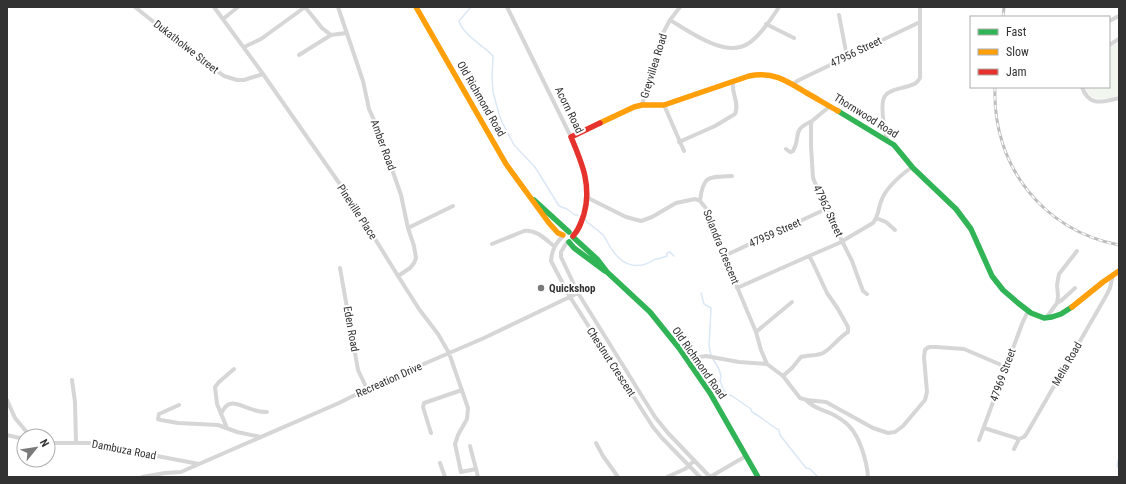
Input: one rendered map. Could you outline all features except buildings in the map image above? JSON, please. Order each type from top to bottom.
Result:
[{"type":"street","name":"Dukatholwe Street","points":[[135,7],[183,46],[224,76],[237,80],[244,80],[263,74]]},
{"type":"street","name":"Pineville Place","points":[[214,7],[351,200],[419,309],[438,334],[448,353],[468,408],[468,415],[465,423],[454,444],[461,475]]},
{"type":"street","points":[[223,19],[238,7]]},
{"type":"street","points":[[244,48],[261,39],[305,7],[322,28],[331,35]]},
{"type":"street","name":"Amber Road","points":[[338,7],[363,81],[370,109],[401,195],[408,228],[414,246],[416,258],[414,263],[410,268],[398,276]]},
{"type":"street","name":"Old Richmond Road","points":[[416,7],[506,164],[532,198],[571,237],[574,248],[600,269],[607,272],[650,312],[679,348],[710,393],[758,477]]},
{"type":"street","name":"Acorn Road","points":[[508,7],[585,169],[588,181],[588,198],[580,226],[571,237]]},
{"type":"street","name":"Greyvillea Road","points":[[642,105],[662,35],[670,20],[680,7]]},
{"type":"street","points":[[670,20],[715,45],[722,48],[732,49],[749,44],[779,7]]},
{"type":"street","points":[[887,140],[884,131],[882,102],[885,96],[895,89],[914,85],[920,78],[920,7]]},
{"type":"street","points":[[839,14],[847,57]]},
{"type":"street","points":[[1110,20],[1119,16]]},
{"type":"street","name":"47956 Street","points":[[793,84],[920,22]]},
{"type":"street","points":[[766,24],[794,38]]},
{"type":"street","points":[[300,55],[331,35],[346,34]]},
{"type":"street","points":[[1110,44],[1119,39]]},
{"type":"street","name":"Thornwood Road","points":[[571,137],[634,107],[642,105],[664,105],[757,74],[777,76],[887,140],[902,152],[912,167],[944,196],[968,224],[995,280],[1028,311],[1037,316],[1046,318]]},
{"type":"street","points":[[679,142],[715,126],[735,114],[737,106],[732,86],[733,82]]},
{"type":"street","points":[[1082,88],[1090,101],[1105,102],[1119,98]]},
{"type":"street","points":[[664,105],[684,151]]},
{"type":"street","points":[[786,148],[790,152],[793,151],[795,148],[798,130],[830,106]]},
{"type":"street","name":"47962 Street","points":[[812,121],[812,171],[816,187],[852,261],[863,291],[867,294]]},
{"type":"street","points":[[737,288],[842,241],[866,228],[873,223],[876,218],[884,194],[912,167]]},
{"type":"street","points":[[700,201],[703,184],[706,179],[714,176],[732,176]]},
{"type":"street","name":"Old Richmond Road","points":[[532,198],[549,223],[558,233],[563,236]]},
{"type":"street","name":"Solandra Crescent","points":[[588,198],[626,217],[640,222],[676,203],[695,199],[700,201],[709,214],[724,256],[756,332],[767,364]]},
{"type":"street","points":[[408,228],[453,206]]},
{"type":"street","name":"47959 Street","points":[[724,256],[826,209]]},
{"type":"street","points":[[876,218],[886,222],[894,230]]},
{"type":"street","points":[[492,244],[529,230],[537,233],[554,246],[565,232],[571,237]]},
{"type":"street","name":"Chestnut Crescent","points":[[571,237],[561,252],[561,257],[578,293],[646,403],[668,433],[710,477]]},
{"type":"street","name":"Chestnut Crescent","points":[[554,246],[551,261],[570,298],[652,427],[700,477]]},
{"type":"street","points":[[1057,303],[1057,285],[1059,274],[1077,251]]},
{"type":"street","points":[[783,376],[801,357],[824,352],[837,339],[849,331],[842,314],[827,293],[812,261],[808,256]]},
{"type":"street","name":"Eden Road","points":[[340,268],[358,370],[366,389]]},
{"type":"street","points":[[1046,318],[1059,315],[1067,310],[1113,274],[1119,271]]},
{"type":"street","name":"Melia Road","points":[[1014,450],[1019,439],[1027,433],[1106,296],[1113,274]]},
{"type":"street","points":[[1046,318],[1057,303],[1075,288]]},
{"type":"street","name":"Recreation Drive","points":[[142,477],[181,472],[484,338],[578,293]]},
{"type":"street","points":[[756,332],[792,302]]},
{"type":"street","name":"47969 Street","points":[[979,440],[1028,311]]},
{"type":"street","points":[[807,400],[826,402],[873,428],[888,433],[895,432],[903,426],[926,400],[927,392],[924,357],[925,350],[930,347],[964,349],[1006,367]]},
{"type":"street","points":[[690,366],[699,357],[706,356],[739,362],[767,364],[783,376],[797,395],[807,400],[817,408],[845,421],[853,430],[866,463],[868,477]]},
{"type":"street","points":[[227,428],[217,404],[215,387],[234,369]]},
{"type":"street","points":[[72,380],[75,402],[76,443]]},
{"type":"street","points":[[431,433],[423,407],[424,403],[462,390]]},
{"type":"street","points":[[7,400],[15,418],[23,428]]},
{"type":"street","points":[[221,414],[224,408],[231,404],[241,405],[258,412],[267,412]]},
{"type":"street","points":[[179,405],[159,414],[158,419],[178,423],[218,425],[261,437]]},
{"type":"street","points":[[984,428],[1019,439]]},
{"type":"street","name":"Dambuza Road","points":[[56,443],[89,443],[105,445],[199,464]]},
{"type":"street","points":[[596,443],[618,477]]},
{"type":"street","points":[[470,446],[478,477]]},
{"type":"street","points":[[710,477],[746,456]]},
{"type":"street","points":[[667,477],[689,466],[694,461]]},
{"type":"street","points":[[440,463],[445,477]]},
{"type":"street","points":[[461,475],[476,469]]},
{"type":"shaded area","points":[[1119,42],[1119,96],[1103,99],[1094,98],[1086,88],[1110,88],[1110,46]]},
{"type":"waterway","points":[[471,7],[459,21],[469,36],[493,56],[493,92],[502,122],[514,145],[535,167],[559,206],[567,209],[575,215],[578,215]]},
{"type":"waterway","points":[[584,218],[603,235],[622,261],[638,266],[667,256],[667,253],[670,252],[674,256]]},
{"type":"waterway","points":[[701,293],[704,304],[711,308],[709,346],[711,355]]},
{"type":"waterway","points":[[713,359],[719,369],[721,376],[720,380],[723,389],[727,394],[751,409],[752,412],[779,430],[780,435],[806,468],[810,469],[818,477]]},
{"type":"waterway","points":[[1119,456],[1117,466],[1119,469]]},
{"type":"railway","points":[[1003,16],[1004,7]]},
{"type":"railway","points":[[995,88],[996,116],[1002,142],[1013,167],[1027,190],[1045,209],[1067,225],[1091,237],[1119,245]]},
{"type":"traffic: fast","points":[[838,111],[894,145],[913,168],[956,209],[971,229],[992,276],[1003,290],[1018,303],[1031,313],[1044,318],[1061,314],[1072,307]]},
{"type":"traffic: fast","points":[[534,200],[569,232]]},
{"type":"traffic: fast","points":[[573,237],[597,259],[607,272],[650,312],[679,348],[710,393],[758,477]]},
{"type":"traffic: fast","points":[[569,242],[574,248],[605,271]]},
{"type":"traffic: slow","points":[[416,7],[506,164],[549,223],[558,233],[563,235]]},
{"type":"traffic: slow","points":[[600,123],[634,107],[642,105],[664,105],[749,76],[757,75],[771,76],[785,80],[838,111]]},
{"type":"traffic: slow","points":[[1072,307],[1119,271]]},
{"type":"traffic: jam","points":[[573,236],[581,223],[587,194],[585,175],[571,137],[600,123]]},
{"type":"place","name":"Quickshop","points":[[541,288]]}]
